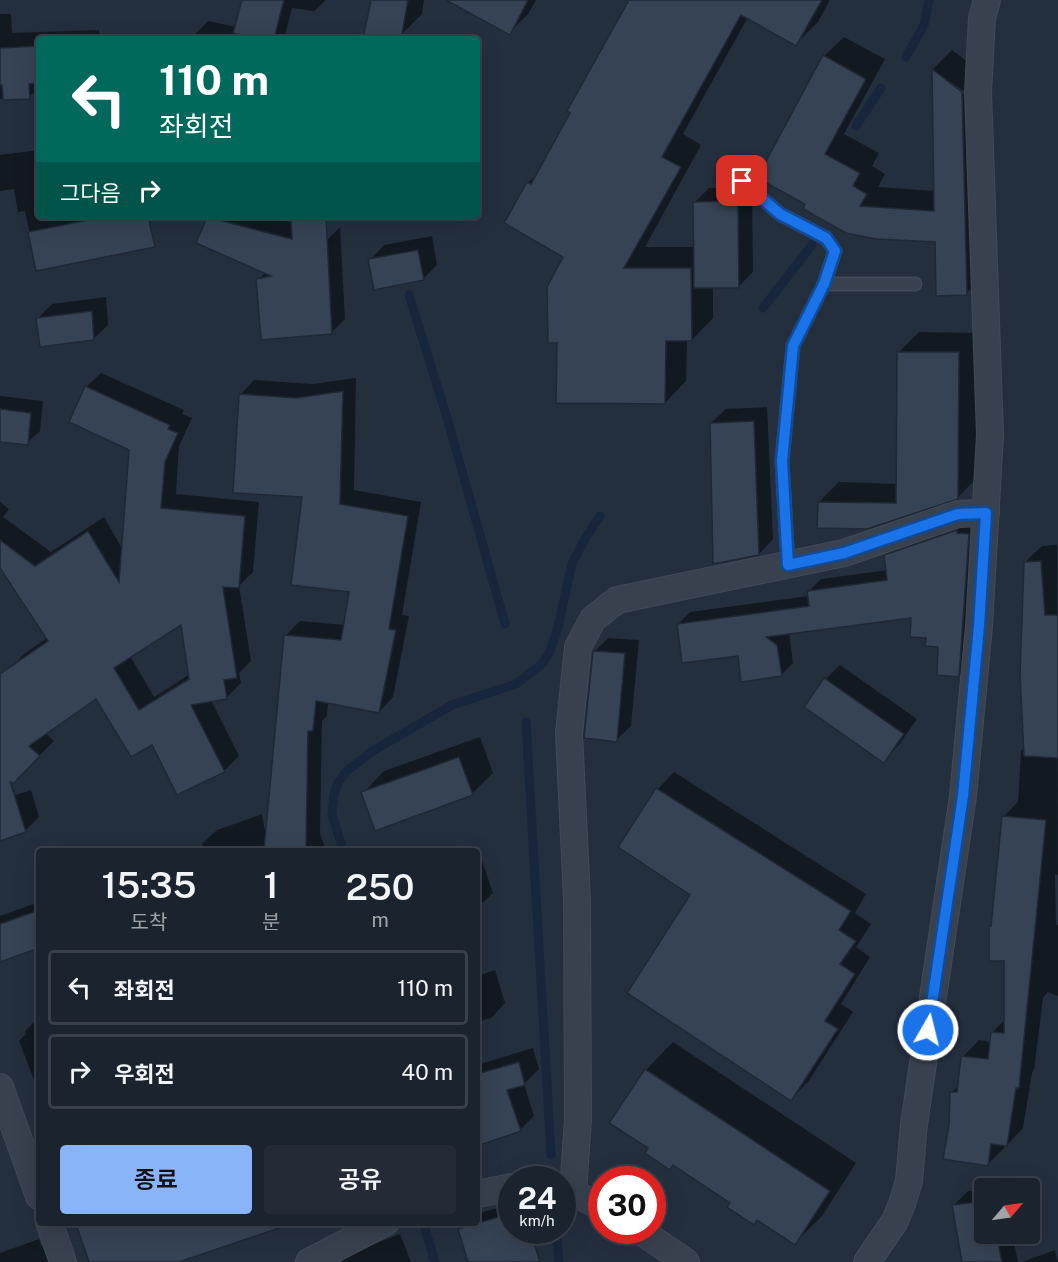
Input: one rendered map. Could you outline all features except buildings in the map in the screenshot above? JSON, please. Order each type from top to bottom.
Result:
[{"type":"street","points":[[867,1262],[895,1221],[909,1181],[914,1124],[963,796],[979,626],[990,435],[978,92],[982,18],[987,0]]},
{"type":"street","points":[[572,1166],[578,1119],[577,912],[569,733],[578,647],[593,619],[617,600],[844,553],[958,514],[986,513]]},
{"type":"street","points":[[0,1087],[36,1188]]},
{"type":"street","points":[[480,1193],[498,1190]]},
{"type":"street","points":[[50,1226],[63,1262]]},
{"type":"street","points":[[309,1262],[378,1226]]},
{"type":"street","points":[[660,1244],[686,1262]]},
{"type":"lane","points":[[742,181],[780,214],[826,238],[835,251],[824,284],[793,346],[782,461],[788,565]]},
{"type":"lane","points":[[824,284],[915,284]]},
{"type":"waterway","points":[[906,57],[924,25],[929,0]]},
{"type":"waterway","points":[[856,126],[881,88]]},
{"type":"waterway","points":[[763,308],[812,245]]},
{"type":"waterway","points":[[409,295],[448,421],[505,624]]},
{"type":"waterway","points":[[342,848],[332,814],[338,782],[347,771],[371,752],[452,705],[516,684],[543,663],[557,631],[572,564],[600,516]]},
{"type":"waterway","points":[[526,722],[551,1155]]},
{"type":"waterway","points":[[424,1226],[435,1262]]},
{"type":"waterway","points":[[557,1244],[559,1262]]},
{"type":"route","points":[[742,181],[780,214],[826,238],[835,251],[824,284],[793,346],[782,461],[788,565],[844,553],[958,514],[986,513],[979,626],[963,796],[928,1030]]}]
